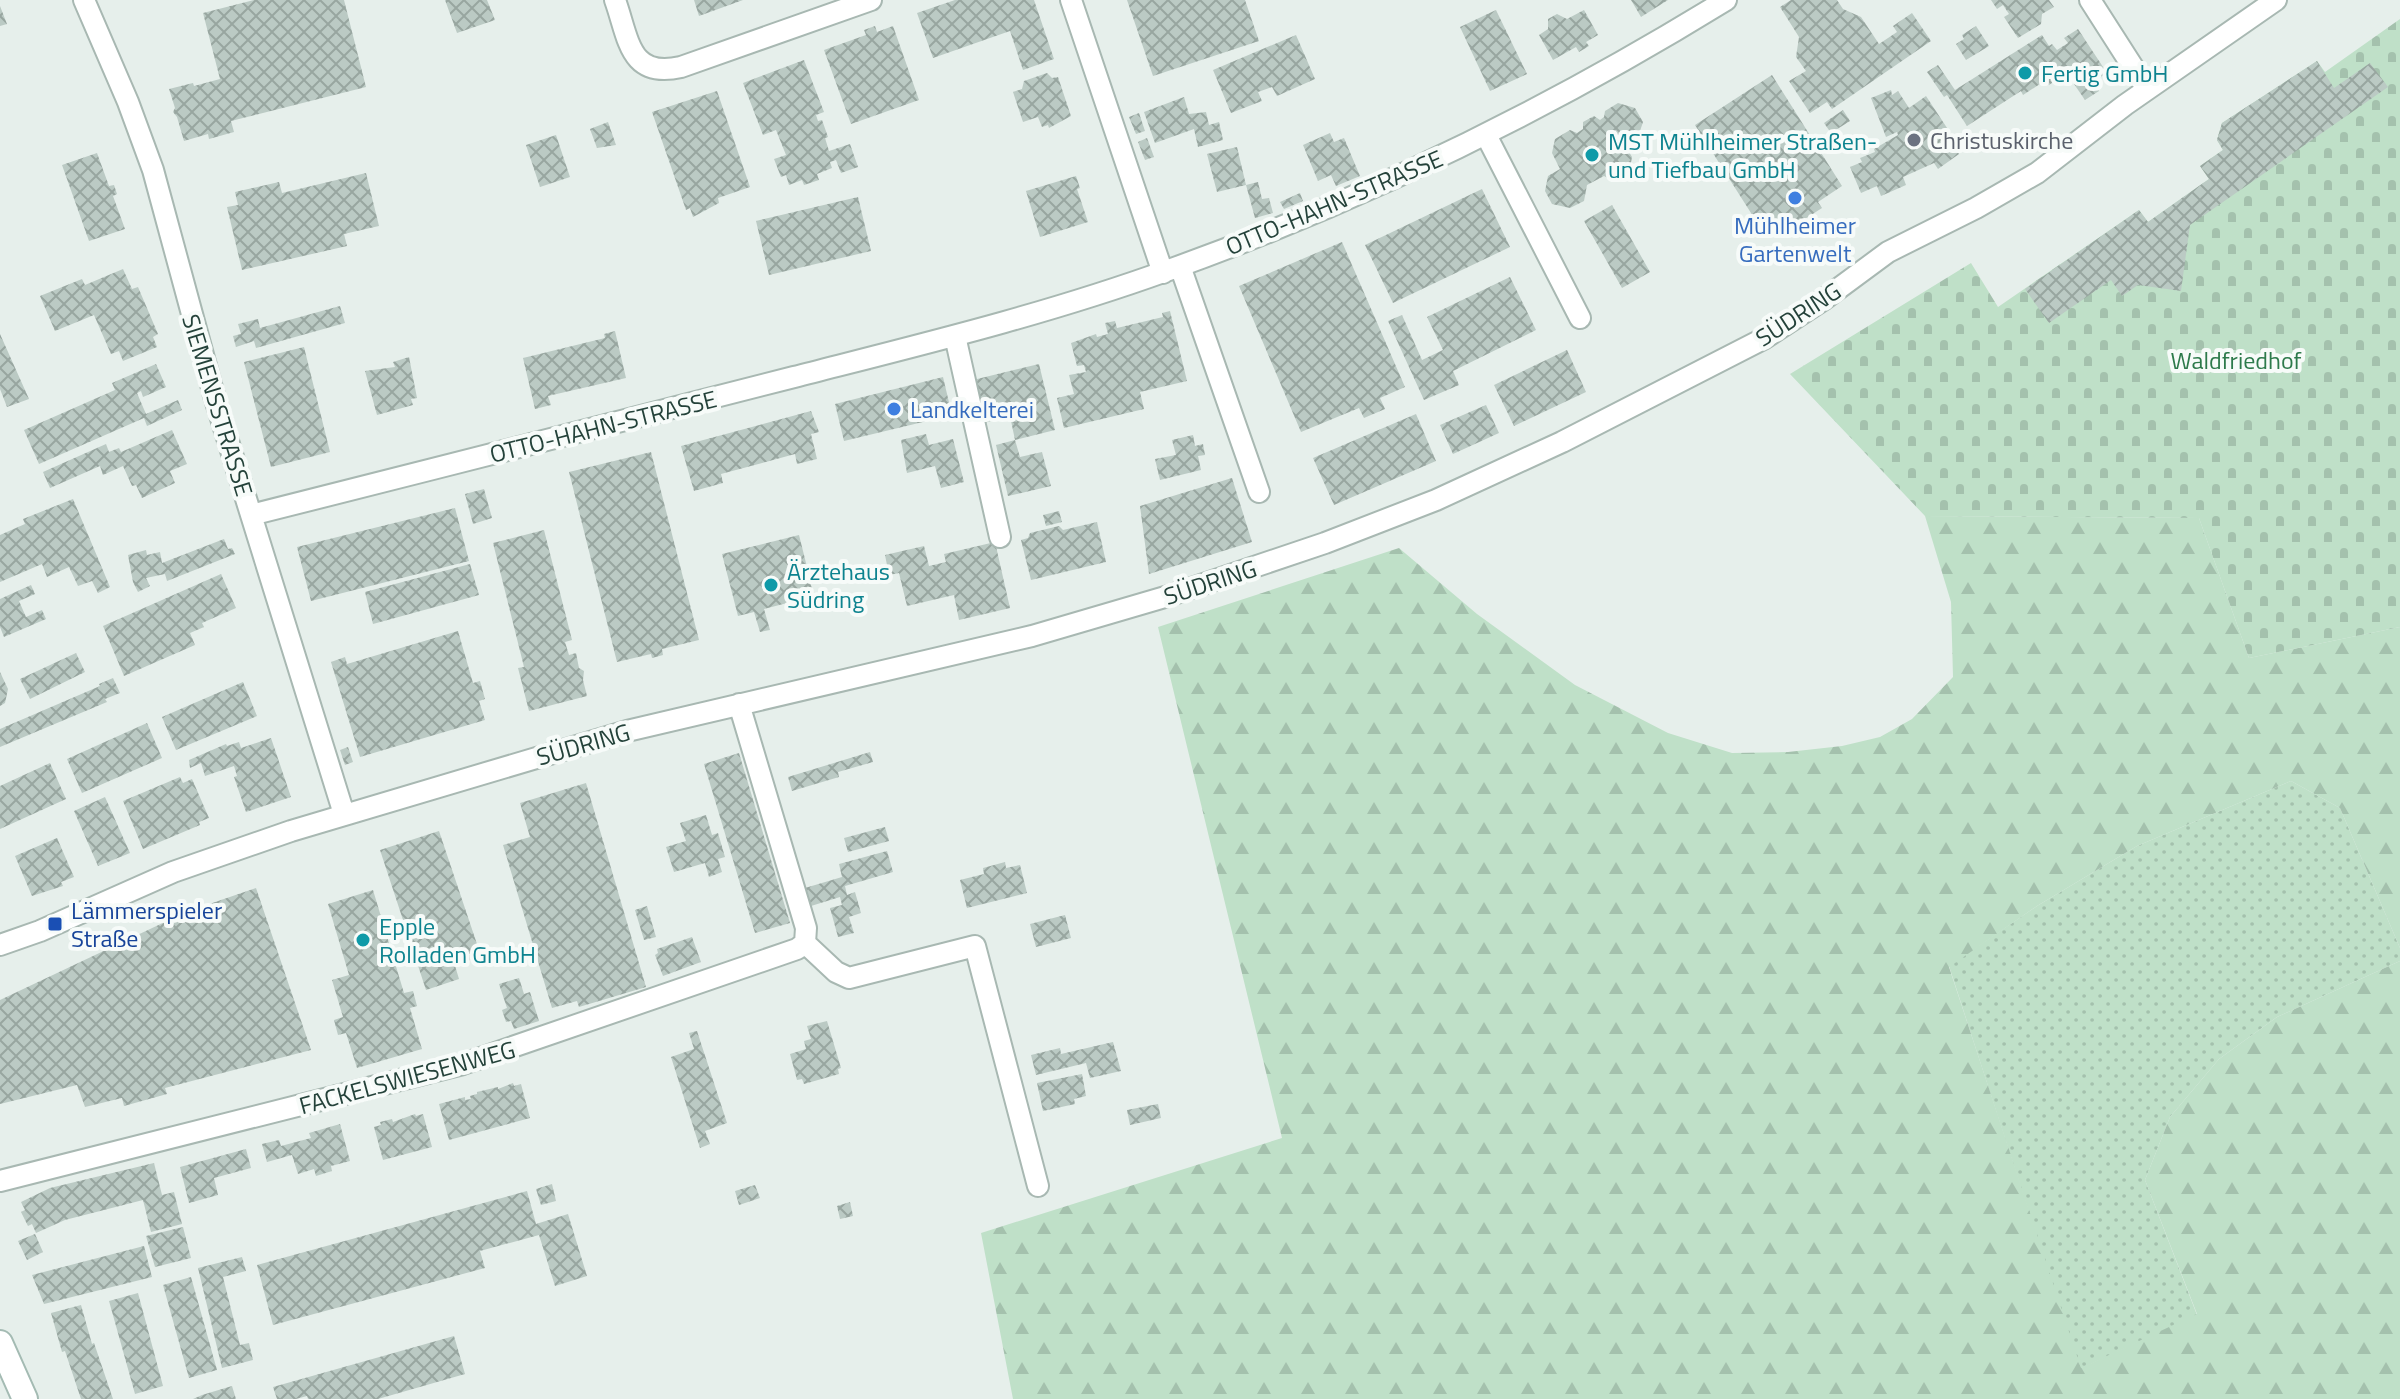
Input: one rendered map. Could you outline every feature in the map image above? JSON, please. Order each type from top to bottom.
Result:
[{"type":"main road","points":[[0,1343],[25,1399]]},
{"type":"street","name":"SIEMENSSTRASSE","points":[[84,0],[128,102],[153,170],[198,340],[344,814]]},
{"type":"street","points":[[615,0],[639,61],[650,69],[660,71],[681,67],[871,0]]},
{"type":"street","points":[[1071,0],[1259,492]]},
{"type":"street","name":"OTTO-HAHN-STRASSE","points":[[251,515],[1016,320],[1172,269],[1399,177],[1486,135],[1606,71],[1726,0]]},
{"type":"street","points":[[2090,0],[2147,89]]},
{"type":"street","name":"SÜDRING","points":[[0,945],[40,931],[173,872],[344,814],[627,731],[986,648],[1141,604],[1325,543],[1436,500],[1575,436],[1765,338],[1888,252],[2037,173],[2147,89],[2276,0]]},
{"type":"street","points":[[1486,135],[1580,318]]},
{"type":"street","points":[[955,336],[1000,537]]},
{"type":"street","points":[[739,704],[806,928],[805,943],[836,972],[849,978],[975,946],[1038,1186]]},
{"type":"street","name":"SÜDRING","points":[[0,956],[40,931]]},
{"type":"street","name":"FACKELSWIESENWEG","points":[[0,1181],[463,1064],[789,953],[805,943]]},
{"type":"green space","name":"Waldfriedhof","points":[[2400,19],[2400,627],[2249,658],[2199,518],[1925,516],[1790,374],[1971,263],[1998,307],[2139,210],[2148,222],[2209,179],[2200,166],[2223,150],[2217,140],[2222,123],[2317,61],[2325,72]]},
{"type":"green space","points":[[1925,516],[2199,518],[2249,658],[2400,627],[2400,948],[2340,808],[2291,781],[2137,846],[2037,906],[1949,967],[2081,1368],[2197,1314],[2145,1180],[2170,1117],[2219,1059],[2277,1017],[2400,961],[2400,1399],[1013,1399],[981,1233],[1282,1138],[1158,627],[1399,548],[1477,614],[1575,685],[1668,733],[1732,753],[1788,752],[1842,746],[1880,737],[1912,719],[1953,677],[1951,602]]},
{"type":"green space","points":[[2291,781],[2340,808],[2400,948],[2400,961],[2277,1017],[2219,1059],[2170,1117],[2145,1180],[2197,1315],[2080,1369],[1949,966],[2037,906],[2137,846]]},
{"type":"building","points":[[254,0],[344,0],[366,87],[231,121],[234,132],[209,139],[208,134],[184,141],[173,112],[175,108],[169,89],[220,79],[203,13]]},
{"type":"building","points":[[445,0],[487,0],[495,20],[457,33]]},
{"type":"building","points":[[694,0],[743,0],[699,16]]},
{"type":"building","points":[[955,0],[1034,0],[1054,59],[1023,70],[1010,31],[933,58],[917,13]]},
{"type":"building","points":[[1127,0],[1245,0],[1259,41],[1153,76]]},
{"type":"building","points":[[1631,0],[1668,0],[1641,17]]},
{"type":"building","points":[[1791,0],[1837,0],[1843,9],[1861,17],[1879,44],[1897,32],[1893,26],[1912,13],[1931,41],[1832,109],[1827,102],[1810,113],[1789,81],[1806,71],[1796,57],[1799,37],[1780,7]]},
{"type":"building","points":[[1991,0],[2049,0],[2054,7],[2042,14],[2041,24],[2018,38],[2004,17],[2009,14],[2003,5],[1997,9]]},
{"type":"building","points":[[0,6],[7,24],[0,26]]},
{"type":"building","points":[[1496,10],[1527,74],[1490,91],[1460,27]]},
{"type":"building","points":[[1584,10],[1598,35],[1586,42],[1589,46],[1579,52],[1576,47],[1553,60],[1539,35],[1548,29],[1548,19],[1557,14],[1567,19]]},
{"type":"building","points":[[875,26],[877,32],[893,26],[919,100],[851,124],[824,50],[866,35],[864,30]]},
{"type":"building","points":[[1976,26],[1989,46],[1966,60],[1956,44],[1964,39],[1962,35]]},
{"type":"building","points":[[2078,29],[2107,73],[2093,82],[2099,91],[2085,100],[2074,84],[2078,81],[2071,70],[2049,85],[2046,80],[2023,95],[2021,91],[1967,126],[1927,72],[1938,65],[1955,90],[2042,35],[2049,46],[2052,44],[2057,50],[2068,43],[2064,38]]},
{"type":"building","points":[[1296,35],[1315,79],[1277,96],[1272,87],[1258,92],[1262,101],[1231,113],[1213,70]]},
{"type":"building","points":[[804,60],[824,112],[816,115],[818,121],[822,120],[829,151],[850,144],[858,167],[841,173],[836,160],[830,162],[832,168],[817,174],[819,180],[804,185],[802,180],[789,185],[786,175],[781,177],[774,159],[786,155],[776,130],[763,135],[743,83]]},
{"type":"building","points":[[2317,61],[2334,88],[2370,63],[2388,87],[2190,225],[2181,291],[2138,285],[2122,296],[2111,280],[2049,323],[2025,289],[2139,210],[2148,222],[2209,179],[2200,166],[2223,150],[2217,140],[2222,123]]},
{"type":"building","points":[[1047,73],[1052,78],[1058,77],[1071,116],[1049,128],[1048,125],[1042,127],[1038,117],[1023,122],[1013,92],[1022,89],[1024,81]]},
{"type":"building","points":[[1772,75],[1842,186],[1818,202],[1822,208],[1794,226],[1789,219],[1765,235],[1695,125]]},
{"type":"building","points":[[1891,90],[1892,95],[1898,91],[1909,108],[1926,96],[1953,137],[1949,139],[1959,154],[1938,169],[1934,163],[1903,177],[1906,185],[1881,196],[1877,186],[1861,193],[1850,167],[1862,162],[1860,158],[1875,152],[1874,149],[1898,135],[1897,132],[1886,137],[1871,98]]},
{"type":"building","points":[[717,91],[750,187],[718,198],[719,203],[693,217],[690,208],[686,210],[652,112]]},
{"type":"building","points":[[1184,97],[1189,114],[1206,112],[1209,125],[1219,122],[1223,140],[1198,147],[1194,129],[1155,143],[1144,112]]},
{"type":"building","name":"MST Mühlheimer Straßen- und Tiefbau GmbH","points":[[1618,103],[1635,108],[1643,122],[1638,137],[1625,145],[1632,157],[1629,174],[1615,182],[1604,176],[1587,185],[1584,201],[1570,208],[1552,204],[1545,191],[1548,176],[1560,169],[1552,153],[1555,139],[1570,130],[1577,133],[1583,129],[1583,122],[1594,116],[1600,120],[1605,111]]},
{"type":"building","points":[[1843,110],[1850,121],[1831,133],[1824,123]]},
{"type":"building","points":[[1139,113],[1145,131],[1136,134],[1129,117]]},
{"type":"building","points":[[608,122],[616,145],[597,148],[590,129]]},
{"type":"building","points":[[1330,133],[1334,142],[1344,138],[1360,176],[1336,186],[1331,175],[1318,181],[1303,145]]},
{"type":"building","points":[[556,135],[570,177],[540,187],[526,145]]},
{"type":"building","points":[[1147,138],[1154,157],[1145,160],[1138,142]]},
{"type":"building","points":[[1237,147],[1246,185],[1217,192],[1207,154]]},
{"type":"building","points":[[97,153],[109,186],[114,185],[117,194],[113,196],[125,229],[89,241],[62,165]]},
{"type":"building","points":[[366,173],[379,226],[344,234],[347,246],[242,270],[227,207],[238,205],[235,192],[279,182],[282,193]]},
{"type":"building","points":[[1076,176],[1088,222],[1040,237],[1026,191]]},
{"type":"building","points":[[1258,182],[1262,199],[1269,198],[1273,213],[1255,218],[1246,185]]},
{"type":"building","points":[[1482,189],[1510,247],[1393,303],[1365,245]]},
{"type":"building","points":[[1300,193],[1303,201],[1284,209],[1280,202]]},
{"type":"building","points":[[858,197],[871,251],[769,275],[756,221]]},
{"type":"building","points":[[1612,205],[1650,272],[1622,288],[1584,221]]},
{"type":"building","points":[[1342,242],[1405,387],[1380,398],[1385,409],[1364,418],[1359,408],[1301,432],[1239,286]]},
{"type":"building","points":[[123,269],[132,289],[138,287],[158,334],[153,337],[157,347],[123,361],[119,351],[111,354],[94,315],[55,331],[40,296],[82,279],[85,285]]},
{"type":"building","points":[[1510,277],[1536,330],[1453,371],[1459,385],[1424,400],[1388,321],[1402,315],[1422,360],[1443,350],[1427,317]]},
{"type":"building","points":[[340,306],[345,323],[256,348],[254,341],[236,347],[233,336],[241,334],[238,324],[258,319],[260,328]]},
{"type":"building","points":[[1170,311],[1187,381],[1140,392],[1144,409],[1064,428],[1057,398],[1074,394],[1069,375],[1086,372],[1084,365],[1077,366],[1071,343],[1096,334],[1097,337],[1108,334],[1105,323],[1115,321],[1117,328],[1163,317],[1162,313]]},
{"type":"building","points":[[615,331],[626,378],[548,396],[551,405],[535,409],[523,358],[605,338],[604,334]]},
{"type":"building","points":[[0,334],[29,399],[7,407],[0,389]]},
{"type":"building","points":[[304,347],[330,452],[271,467],[244,362]]},
{"type":"building","points":[[1567,350],[1586,392],[1514,426],[1494,385]]},
{"type":"building","points":[[409,357],[417,398],[411,399],[413,405],[377,415],[365,371],[395,367],[393,362]]},
{"type":"building","points":[[156,364],[166,387],[143,397],[141,391],[137,393],[146,414],[178,400],[182,410],[147,426],[144,418],[39,464],[24,430],[115,390],[112,383]]},
{"type":"building","points":[[1039,364],[1055,430],[1015,440],[1010,416],[984,423],[973,380]]},
{"type":"building","name":"Landkelterei","points":[[943,377],[952,415],[844,441],[835,404]]},
{"type":"building","points":[[1486,405],[1499,433],[1453,454],[1440,425]]},
{"type":"building","points":[[811,411],[819,432],[811,434],[817,459],[797,464],[795,454],[721,474],[723,483],[694,491],[681,446]]},
{"type":"building","points":[[1416,414],[1436,461],[1334,505],[1313,458]]},
{"type":"building","points":[[172,430],[187,464],[170,471],[175,483],[142,498],[136,485],[132,486],[123,466],[103,475],[100,466],[50,488],[43,472],[106,444],[109,452],[119,448],[121,452]]},
{"type":"building","points":[[926,434],[929,445],[953,439],[964,482],[941,488],[935,466],[907,473],[901,440]]},
{"type":"building","points":[[1193,435],[1195,446],[1203,444],[1205,455],[1198,456],[1201,470],[1160,480],[1155,459],[1176,455],[1172,440]]},
{"type":"building","points":[[1015,440],[1020,457],[1042,452],[1051,486],[1008,496],[996,445]]},
{"type":"building","points":[[651,452],[699,640],[662,649],[663,655],[652,658],[651,654],[617,662],[569,472]]},
{"type":"building","points":[[1232,478],[1252,542],[1149,574],[1140,506]]},
{"type":"building","points":[[484,489],[492,518],[473,524],[465,494]]},
{"type":"building","points":[[73,499],[110,587],[98,593],[92,581],[78,586],[69,567],[47,577],[42,564],[0,582],[0,535],[25,524],[23,519]]},
{"type":"building","points":[[455,508],[469,561],[311,601],[297,547]]},
{"type":"building","points":[[1059,511],[1062,522],[1046,526],[1043,515]]},
{"type":"building","points":[[1097,522],[1106,562],[1031,580],[1021,540],[1028,538],[1030,533],[1059,526],[1063,530]]},
{"type":"building","points":[[544,530],[572,640],[565,642],[569,655],[576,653],[579,668],[584,671],[587,696],[529,711],[518,668],[524,667],[493,543]]},
{"type":"building","name":"Ärztehaus Südring","points":[[799,535],[807,567],[812,565],[814,573],[808,574],[814,596],[764,609],[770,630],[760,632],[754,612],[738,616],[722,554]]},
{"type":"building","points":[[224,539],[228,549],[232,548],[235,554],[167,581],[165,574],[146,578],[150,586],[138,592],[128,555],[146,550],[147,555],[160,552],[162,563]]},
{"type":"building","points":[[995,542],[1010,608],[959,620],[954,595],[907,606],[899,573],[889,575],[885,555],[924,546],[929,566],[946,562],[944,554]]},
{"type":"building","points":[[470,564],[479,595],[373,624],[365,592]]},
{"type":"building","points":[[221,574],[236,608],[202,623],[204,627],[190,633],[195,645],[124,676],[103,626]]},
{"type":"building","points":[[31,585],[35,594],[19,601],[26,617],[42,610],[46,619],[4,637],[0,627],[0,599]]},
{"type":"building","points":[[458,631],[473,683],[480,681],[485,699],[479,701],[485,720],[360,757],[331,662],[345,657],[347,664]]},
{"type":"building","points":[[76,653],[85,672],[30,699],[20,679]]},
{"type":"building","points":[[0,672],[8,689],[5,703],[0,706]]},
{"type":"building","points":[[113,678],[120,693],[105,699],[107,702],[0,747],[0,729]]},
{"type":"building","points":[[243,682],[257,716],[176,750],[162,717]]},
{"type":"building","points":[[147,723],[162,758],[82,793],[67,759]]},
{"type":"building","points":[[271,738],[291,797],[246,812],[234,777],[237,776],[234,766],[205,776],[201,763],[190,768],[189,760],[226,744],[239,742],[241,748]]},
{"type":"building","points":[[348,747],[353,762],[345,765],[340,750]]},
{"type":"building","points":[[870,752],[873,762],[838,772],[839,777],[792,791],[788,777]]},
{"type":"building","points":[[739,753],[790,923],[755,933],[704,764]]},
{"type":"building","points":[[50,763],[66,799],[0,829],[0,786]]},
{"type":"building","points":[[180,777],[183,783],[192,779],[209,818],[199,822],[200,825],[143,849],[123,801]]},
{"type":"building","points":[[586,783],[646,987],[579,1007],[577,1001],[552,1008],[503,845],[530,837],[520,803]]},
{"type":"building","points":[[105,797],[130,853],[98,866],[74,811]]},
{"type":"building","points":[[706,815],[712,835],[718,833],[725,857],[718,859],[722,872],[709,877],[705,863],[674,872],[666,847],[686,841],[680,823]]},
{"type":"building","points":[[885,827],[889,841],[848,852],[844,838]]},
{"type":"building","points":[[439,831],[479,950],[469,954],[471,960],[460,963],[458,957],[453,959],[459,979],[426,990],[380,850]]},
{"type":"building","points":[[57,838],[74,877],[61,882],[63,886],[32,896],[15,856]]},
{"type":"building","points":[[887,851],[893,872],[845,886],[847,895],[855,892],[861,913],[849,917],[854,933],[838,937],[830,908],[842,905],[840,897],[811,906],[805,888],[842,877],[839,864]]},
{"type":"building","points":[[1005,862],[1006,868],[1020,865],[1027,893],[967,908],[960,880],[984,874],[983,868]]},
{"type":"building","points":[[256,888],[311,1050],[165,1088],[167,1094],[124,1106],[122,1098],[85,1107],[77,1085],[0,1104],[0,1000],[186,912]]},
{"type":"building","name":"Epple Rolladen GmbH","points":[[373,890],[404,993],[413,991],[417,1006],[410,1008],[422,1049],[357,1068],[346,1033],[338,1035],[334,1020],[343,1017],[332,980],[349,975],[328,904]]},
{"type":"building","points":[[647,906],[656,937],[644,940],[635,910]]},
{"type":"building","points":[[1065,915],[1071,938],[1036,947],[1030,924]]},
{"type":"building","points":[[692,937],[701,962],[663,976],[655,955],[657,949]]},
{"type":"building","points":[[519,978],[524,994],[530,992],[539,1021],[514,1029],[511,1021],[506,1022],[502,1010],[507,1008],[499,984]]},
{"type":"building","points":[[827,1021],[841,1068],[838,1069],[839,1074],[804,1084],[802,1079],[797,1080],[790,1054],[806,1049],[804,1041],[811,1039],[807,1026]]},
{"type":"building","points":[[697,1031],[727,1123],[705,1131],[710,1144],[700,1148],[671,1057],[694,1049],[689,1033]]},
{"type":"building","points":[[1113,1042],[1121,1071],[1090,1078],[1086,1063],[1036,1075],[1031,1055],[1060,1048],[1061,1054]]},
{"type":"building","points":[[1082,1074],[1086,1096],[1074,1099],[1075,1104],[1043,1111],[1037,1083]]},
{"type":"building","points":[[513,1083],[514,1086],[521,1084],[530,1118],[449,1140],[439,1104],[465,1097],[465,1100],[471,1099],[470,1096],[477,1092]]},
{"type":"building","points":[[1158,1104],[1161,1118],[1130,1125],[1127,1110]]},
{"type":"building","points":[[423,1114],[432,1147],[383,1160],[374,1127],[381,1125],[380,1122],[392,1119],[393,1122]]},
{"type":"building","points":[[340,1124],[350,1161],[331,1166],[332,1171],[316,1176],[314,1169],[298,1174],[292,1155],[267,1162],[262,1144],[279,1140],[281,1146],[311,1138],[309,1133]]},
{"type":"building","points":[[246,1149],[251,1168],[214,1178],[218,1195],[189,1203],[180,1167]]},
{"type":"building","points":[[154,1163],[162,1195],[174,1192],[182,1224],[151,1232],[143,1200],[65,1220],[36,1233],[32,1224],[28,1226],[21,1212],[25,1210],[21,1202],[50,1188]]},
{"type":"building","points":[[552,1184],[556,1201],[541,1205],[536,1189]]},
{"type":"building","points":[[755,1185],[760,1198],[739,1205],[735,1191]]},
{"type":"building","points":[[527,1191],[536,1224],[568,1214],[587,1276],[555,1286],[539,1235],[480,1251],[485,1268],[273,1325],[257,1265]]},
{"type":"building","points":[[850,1202],[853,1216],[840,1219],[837,1206]]},
{"type":"building","points":[[183,1227],[191,1258],[155,1267],[146,1236]]},
{"type":"building","points":[[35,1234],[43,1252],[27,1260],[18,1241]]},
{"type":"building","points":[[144,1246],[152,1277],[44,1304],[32,1275]]},
{"type":"building","points":[[242,1257],[246,1271],[223,1277],[240,1345],[249,1343],[253,1360],[222,1368],[198,1268]]},
{"type":"building","points":[[191,1277],[217,1370],[189,1378],[163,1285]]},
{"type":"building","points":[[138,1293],[163,1386],[135,1394],[109,1301]]},
{"type":"building","points":[[81,1305],[113,1399],[81,1399],[65,1351],[62,1352],[51,1313]]},
{"type":"building","points":[[454,1336],[465,1374],[378,1399],[308,1399],[307,1396],[277,1399],[273,1387]]},
{"type":"building","points":[[232,1386],[236,1399],[193,1399],[202,1395]]},
{"type":"place","name":"Fertig GmbH","points":[[2025,73]]},
{"type":"place","name":"Christuskirche","points":[[1914,140]]},
{"type":"place","name":"MST Mühlheimer Straßen- und Tiefbau GmbH","points":[[1592,155]]},
{"type":"place","name":"Mühlheimer Gartenwelt","points":[[1795,198]]},
{"type":"place","name":"Landkelterei","points":[[894,409]]},
{"type":"place","name":"Ärztehaus Südring","points":[[771,585]]},
{"type":"place","name":"Lämmerspieler Straße","points":[[55,924]]},
{"type":"place","name":"Epple Rolladen GmbH","points":[[363,940]]}]
